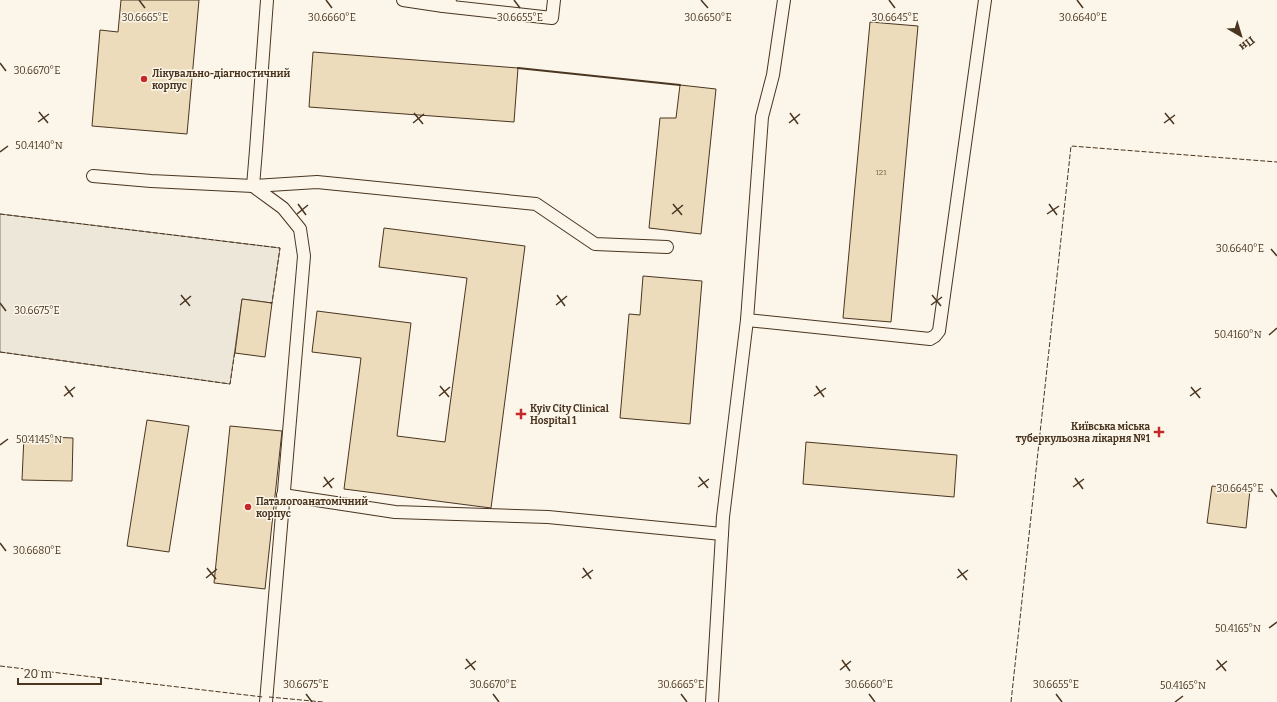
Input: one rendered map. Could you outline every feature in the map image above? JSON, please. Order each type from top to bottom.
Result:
[{"type":"lane","points":[[253,186],[267,0]]},
{"type":"lane","points":[[403,0],[447,3],[552,18],[554,0]]},
{"type":"lane","points":[[712,702],[723,517],[747,320],[762,117],[773,75],[784,0]]},
{"type":"lane","points":[[747,320],[930,339],[939,331],[985,0]]},
{"type":"lane","points":[[93,176],[151,181],[253,186],[317,182],[536,204],[596,244],[667,247]]},
{"type":"lane","points":[[253,186],[283,208],[300,230],[304,256],[266,702]]},
{"type":"lane","points":[[283,495],[395,512],[548,517],[722,534]]},
{"type":"shaded area","points":[[0,214],[280,248],[272,303],[242,299],[230,384],[0,352]]},
{"type":"building","name":"Лікувально-діагностичний корпус","points":[[121,0],[199,0],[187,134],[92,126],[100,30],[118,32]]},
{"type":"building","points":[[870,22],[918,26],[891,322],[843,318]]},
{"type":"building","points":[[313,52],[518,68],[514,122],[309,107]]},
{"type":"building","points":[[680,85],[716,89],[701,234],[649,228],[660,118],[676,118]]},
{"type":"building","points":[[384,228],[525,246],[491,508],[344,489],[361,358],[312,352],[317,311],[411,323],[397,436],[445,442],[467,278],[379,267]]},
{"type":"building","points":[[643,276],[702,281],[690,424],[620,418],[629,314],[640,315]]},
{"type":"building","points":[[242,299],[272,303],[265,357],[235,353]]},
{"type":"building","points":[[147,420],[189,426],[169,552],[127,546]]},
{"type":"building","name":"Паталогоанатомічний корпус","points":[[230,426],[282,431],[265,589],[214,583]]},
{"type":"building","points":[[24,436],[73,438],[72,481],[22,480]]},
{"type":"building","points":[[806,442],[957,455],[954,497],[803,484]]},
{"type":"building","points":[[1212,486],[1250,490],[1246,528],[1207,523]]},
{"type":"fence","points":[[1011,702],[1071,146],[1277,162]]},
{"type":"fence","points":[[0,214],[280,248],[272,303],[270,303]]},
{"type":"fence","points":[[0,352],[230,384],[235,351]]},
{"type":"fence","points":[[0,666],[263,697]]},
{"type":"fence","points":[[269,697],[323,702]]},
{"type":"wall","points":[[518,68],[680,85]]},
{"type":"place","name":"Лікувально-діагностичний корпус","points":[[144,79]]},
{"type":"place","name":"Kyiv City Clinical Hospital 1","points":[[521,414]]},
{"type":"place","name":"Київська міська туберкульозна лікарня №1","points":[[1159,432]]},
{"type":"place","name":"Паталогоанатомічний корпус","points":[[248,507]]}]
